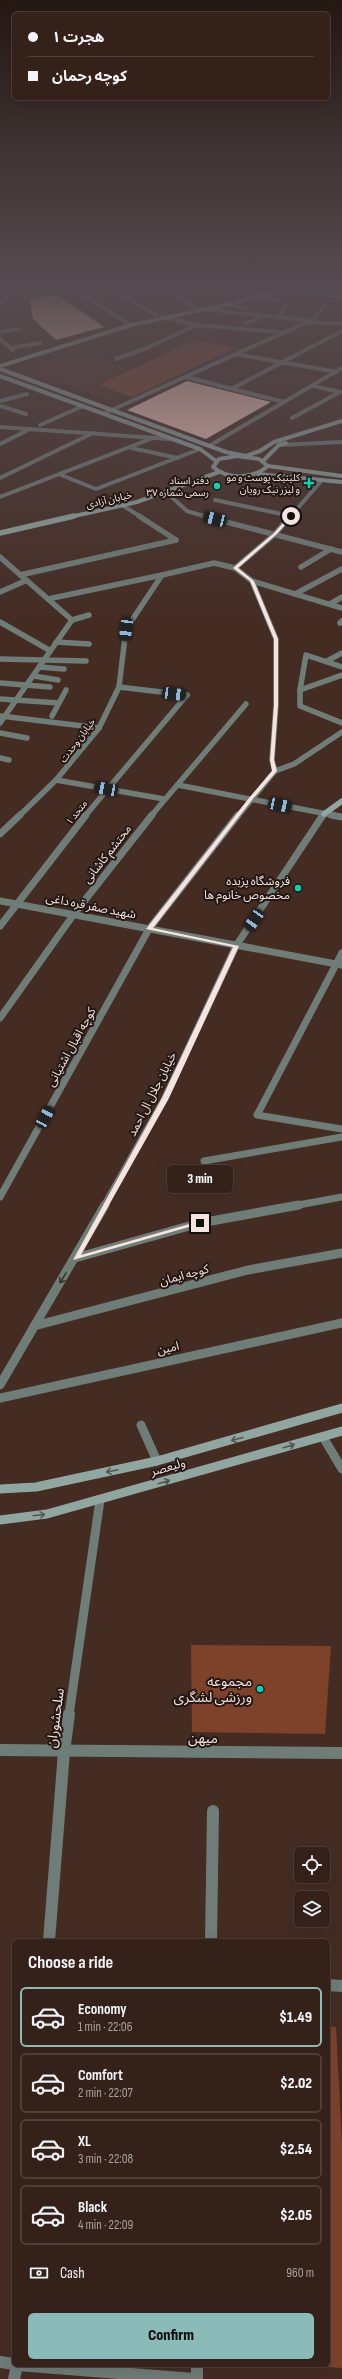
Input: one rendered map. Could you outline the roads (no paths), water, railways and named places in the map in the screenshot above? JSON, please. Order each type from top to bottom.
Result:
[{"type":"main road","points":[[64,399],[200,449],[216,461]]},
{"type":"main road","points":[[85,399],[226,452],[263,461],[268,466],[342,476]]},
{"type":"main road","points":[[342,421],[274,442],[260,452],[246,456],[228,457],[216,461],[213,466],[220,472],[235,475],[256,474],[342,482]]},
{"type":"main road","points":[[263,461],[279,445],[342,425]]},
{"type":"main road","points":[[256,474],[268,466]]},
{"type":"main road","name":"خیابان آزادی","points":[[0,533],[122,505],[166,492],[220,472]]},
{"type":"main road","points":[[324,814],[342,801]]},
{"type":"main road","name":"ولیعصر","points":[[0,1489],[36,1487],[157,1461],[342,1408]]},
{"type":"main road","name":"ولیعصر","points":[[0,1520],[47,1514],[342,1431]]},
{"type":"street","points":[[105,413],[116,410],[139,399]]},
{"type":"street","points":[[273,399],[284,402]]},
{"type":"street","points":[[209,446],[289,399]]},
{"type":"street","points":[[292,418],[327,399]]},
{"type":"street","points":[[0,406],[26,414]]},
{"type":"street","points":[[40,425],[84,406]]},
{"type":"street","points":[[0,427],[94,432],[170,439]]},
{"type":"street","points":[[0,444],[30,429]]},
{"type":"street","points":[[0,478],[94,432]]},
{"type":"street","points":[[0,497],[131,448],[154,437]]},
{"type":"street","points":[[279,445],[342,442]]},
{"type":"street","points":[[131,448],[179,458]]},
{"type":"street","points":[[61,475],[96,490],[200,449]]},
{"type":"street","points":[[236,568],[276,534],[322,480]]},
{"type":"street","points":[[166,492],[194,514],[342,552]]},
{"type":"street","points":[[214,500],[291,516]]},
{"type":"street","points":[[20,575],[176,540],[122,505]]},
{"type":"street","points":[[301,567],[331,549]]},
{"type":"street","points":[[0,557],[72,620]]},
{"type":"street","points":[[48,599],[214,563],[236,568],[252,581],[342,608]]},
{"type":"street","points":[[295,594],[342,569]]},
{"type":"street","name":"خیابان وحدت","points":[[0,834],[56,780],[99,728],[119,686],[126,629],[162,575]]},
{"type":"street","points":[[0,592],[26,581]]},
{"type":"street","points":[[252,581],[276,639],[276,705],[272,760],[275,771],[294,764],[342,732]]},
{"type":"street","points":[[330,604],[342,597]]},
{"type":"street","points":[[0,723],[2,716],[17,700],[34,676],[49,650],[72,620],[89,615]]},
{"type":"street","points":[[0,622],[49,650]]},
{"type":"street","points":[[56,642],[89,644]]},
{"type":"street","points":[[327,661],[342,653]]},
{"type":"street","points":[[342,666],[306,655],[300,690],[300,706],[342,723]]},
{"type":"street","points":[[0,659],[86,661]]},
{"type":"street","points":[[39,667],[64,669]]},
{"type":"street","points":[[300,690],[342,675]]},
{"type":"street","points":[[34,676],[58,680]]},
{"type":"street","points":[[0,683],[28,684],[50,687]]},
{"type":"street","name":"متحد ۱","points":[[0,926],[106,789],[188,695],[119,686]]},
{"type":"street","points":[[52,716],[66,690]]},
{"type":"street","points":[[0,699],[59,703]]},
{"type":"street","name":"محتشم کاشانی","points":[[0,1018],[74,914],[164,800],[246,704]]},
{"type":"street","points":[[2,716],[99,728]]},
{"type":"street","points":[[0,733],[27,738]]},
{"type":"street","points":[[0,758],[9,760]]},
{"type":"street","name":"کوچه اقبال اشتیانی","points":[[0,1197],[149,929],[250,799],[275,771]]},
{"type":"street","points":[[56,780],[164,800]]},
{"type":"street","points":[[178,785],[342,817]]},
{"type":"street","name":"خیابان جلال ال احمد","points":[[0,1385],[75,1258],[166,1098],[236,946],[324,814]]},
{"type":"street","name":"شهید صفر قره داغی","points":[[0,901],[19,903],[340,965]]},
{"type":"street","points":[[342,953],[340,965],[257,1115],[342,1129]]},
{"type":"street","points":[[204,1161],[342,1137]]},
{"type":"street","points":[[75,1258],[200,1223],[342,1198]]},
{"type":"street","name":"کوچه ایمان","points":[[34,1326],[248,1270],[342,1253]]},
{"type":"street","name":"امین","points":[[0,1398],[262,1339],[342,1323]]},
{"type":"street","points":[[141,1425],[157,1461]]},
{"type":"street","points":[[323,1437],[342,1469]]},
{"type":"street","name":"سلحشوران","points":[[49,1939],[64,1752],[100,1500]]},
{"type":"street","name":"میهن","points":[[0,1750],[64,1752],[342,1753]]},
{"type":"street","points":[[211,1939],[213,1811]]},
{"type":"street","points":[[330,1986],[342,1986]]},
{"type":"street","points":[[0,2362],[12,2364]]},
{"type":"street","points":[[14,2379],[16,2367]]},
{"type":"street","points":[[42,2367],[196,2379],[197,2367]]},
{"type":"place","name":"کلینیک پوست و مو و لیزر نیک رویان","points":[[309,483]]},
{"type":"place","name":"دفتر اسناد رسمی شماره ۳۷","points":[[217,486]]},
{"type":"place","name":"فروشگاه پزبده مخصوص خانوم ها","points":[[298,888]]},
{"type":"place","name":"مجموعه ورزشی لشگری","points":[[260,1689]]}]
